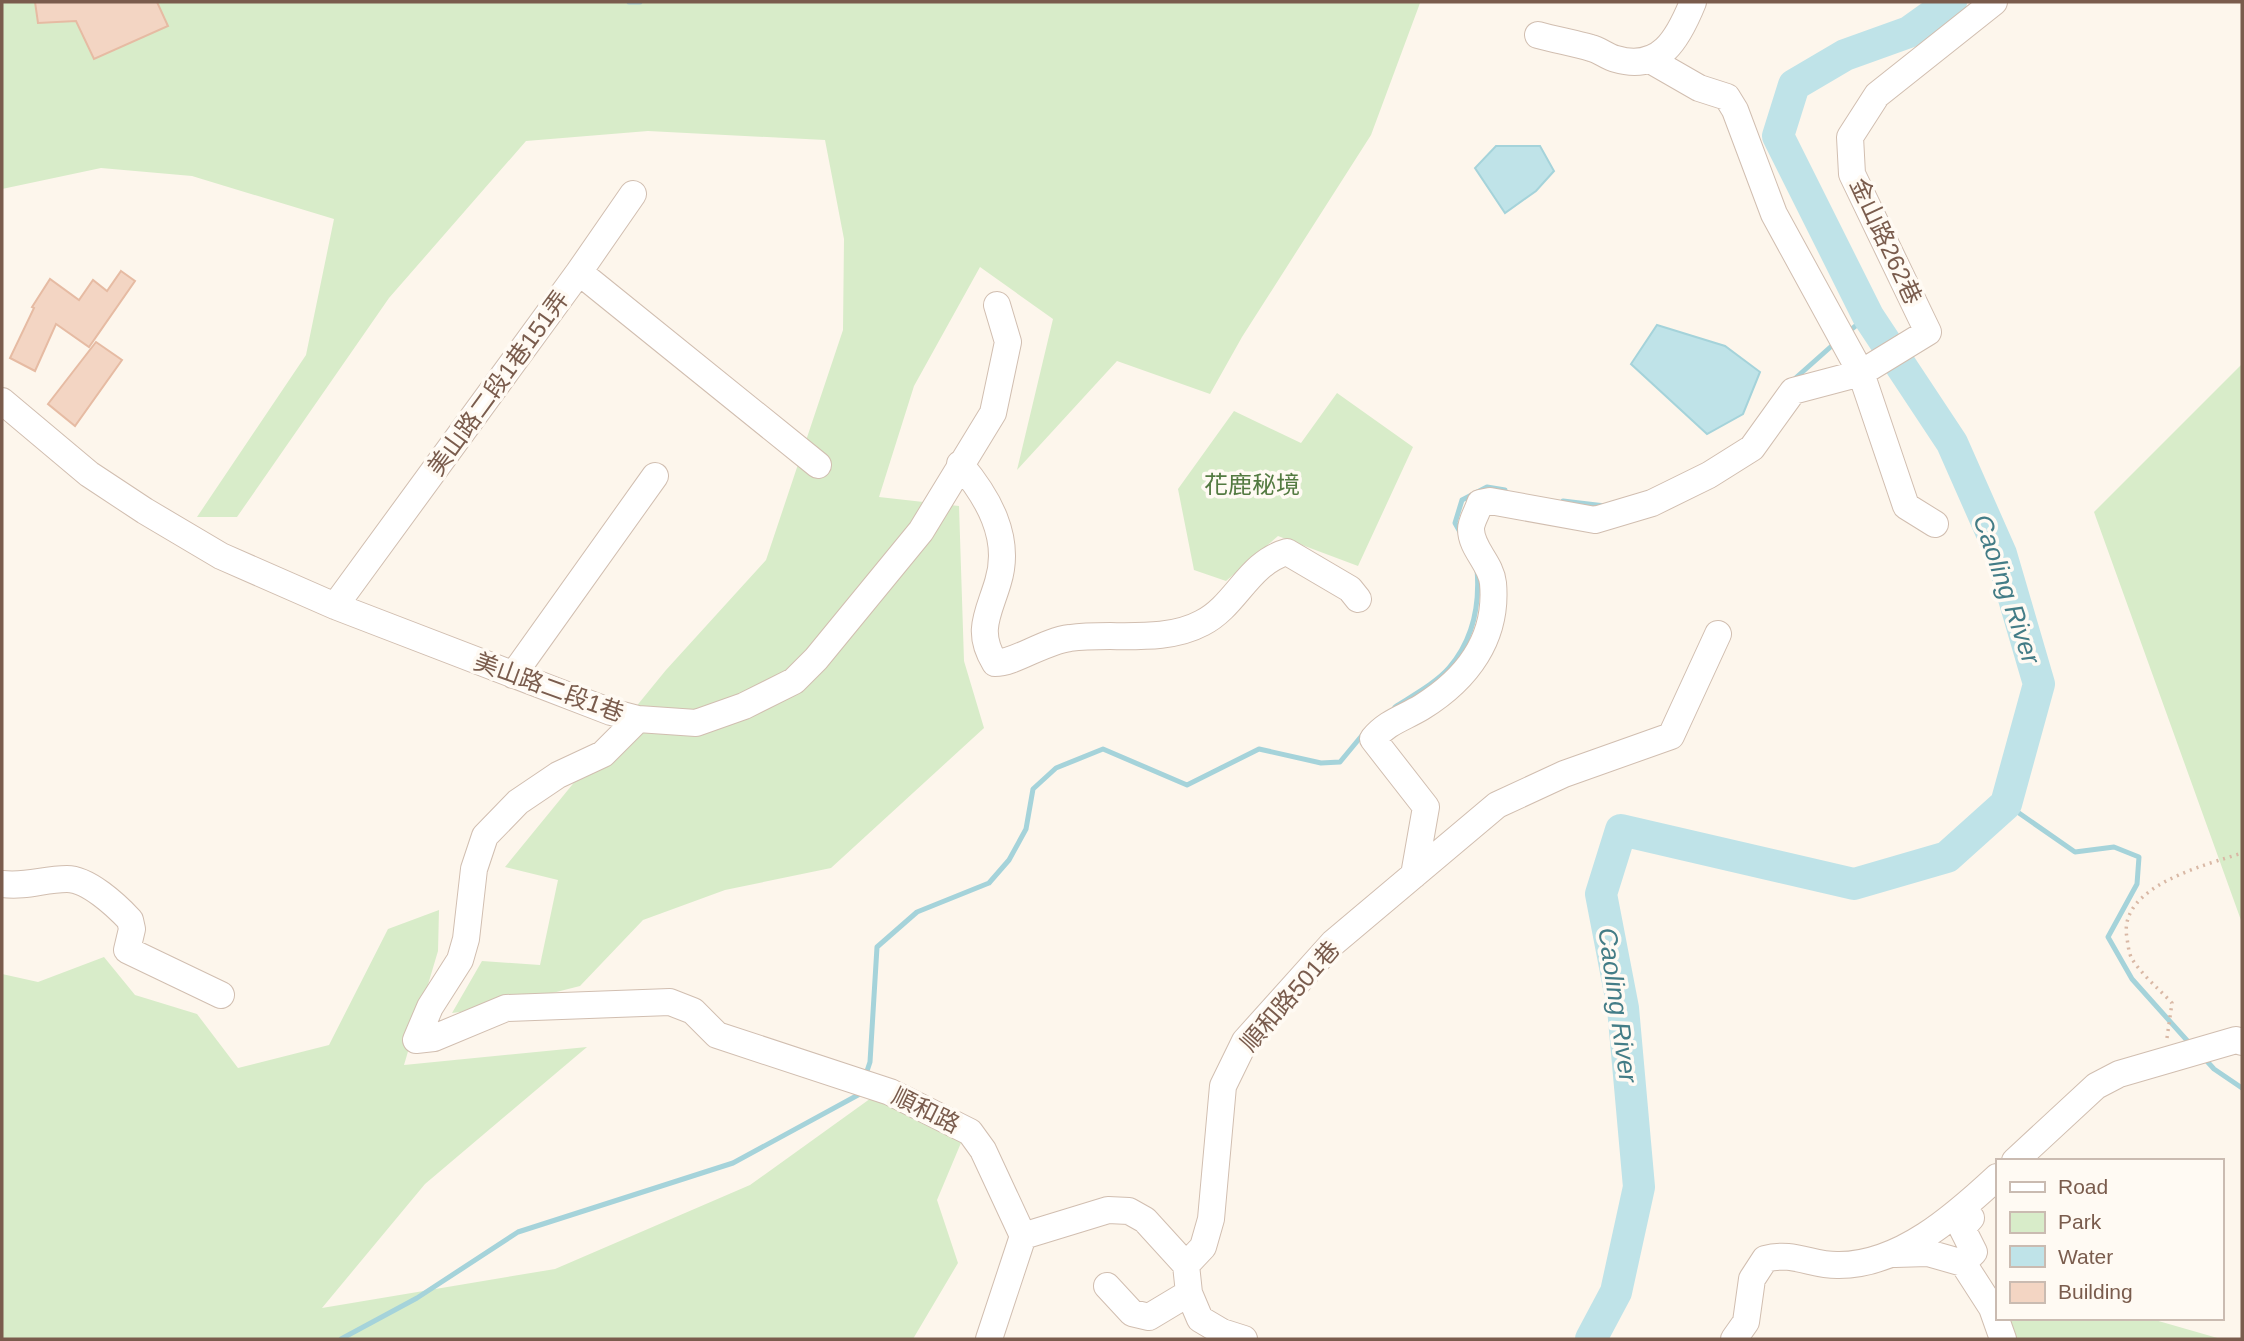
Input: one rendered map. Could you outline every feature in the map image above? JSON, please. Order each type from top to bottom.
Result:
[{"type":"street","points":[[1538,35],[1594,48],[1612,58],[1636,64],[1652,61],[1667,48],[1693,2]]},
{"type":"street","name":"金山路262巷","points":[[1861,373],[1928,332],[1852,174],[1850,137],[1877,95],[1994,2]]},
{"type":"street","points":[[1652,61],[1699,88],[1727,97],[1735,110],[1774,214],[1861,373],[1906,506],[1935,524]]},
{"type":"street","points":[[579,272],[633,194]]},
{"type":"street","name":"美山路二段1巷151弄","points":[[335,606],[579,272],[818,465]]},
{"type":"street","name":"美山路二段1巷","points":[[7,415],[145,512],[221,556],[335,606],[513,675],[638,719],[696,723],[744,706],[794,681],[921,531],[993,413],[1008,342],[997,305]]},
{"type":"street","points":[[1414,875],[1426,807],[1373,739],[1384,726],[1422,707],[1464,675],[1488,637],[1494,597],[1492,572],[1475,545],[1471,528],[1480,503],[1490,501],[1595,520],[1652,503],[1709,475],[1752,448],[1793,391],[1861,373]]},
{"type":"street","points":[[960,464],[985,495],[997,524],[1002,556],[998,582],[989,600],[985,626],[985,647],[995,663],[1006,663],[1041,645],[1068,638],[1162,635],[1202,623],[1220,610],[1247,577],[1287,551],[1350,589],[1358,600]]},
{"type":"street","points":[[513,675],[655,476]]},
{"type":"street","name":"順和路501巷","points":[[1186,1265],[1203,1247],[1206,1238],[1218,1153],[1223,1086],[1245,1041],[1333,943],[1497,804],[1564,774],[1671,736],[1718,634]]},
{"type":"street","name":"順和路","points":[[638,719],[603,754],[558,775],[517,802],[485,836],[474,869],[466,939],[460,960],[430,1007],[416,1040],[433,1038],[506,1008],[670,1002],[693,1011],[717,1035],[852,1077],[890,1092],[970,1132],[983,1150],[1023,1236]]},
{"type":"street","points":[[2,884],[28,886],[70,879],[82,883],[130,920],[132,929],[128,950],[221,995]]},
{"type":"street","points":[[2017,1159],[2096,1086],[2119,1074],[2236,1040],[2242,1042]]},
{"type":"street","points":[[1895,1254],[1972,1200],[1996,1178]]},
{"type":"street","points":[[989,1339],[1023,1236],[1108,1210],[1129,1211],[1144,1220],[1186,1265],[1189,1293],[1200,1319],[1222,1332],[1244,1339]]},
{"type":"street","points":[[1963,1263],[1974,1252],[1962,1228],[1971,1218]]},
{"type":"street","points":[[1734,1339],[1746,1322],[1752,1279],[1765,1259],[1782,1254],[1836,1266],[1859,1264],[1895,1254],[1928,1253],[1963,1263],[1992,1308],[1996,1319]]},
{"type":"street","points":[[1107,1286],[1132,1313],[1149,1317],[1189,1293]]},
{"type":"street","points":[[1996,1320],[2003,1339]]},
{"type":"path","points":[[2180,1057],[2166,1045],[2172,1003],[2131,958],[2127,920],[2139,900],[2160,885],[2191,869],[2242,853]]},
{"type":"green space","points":[[2,2],[1420,3],[1371,135],[1242,337],[1210,394],[1117,361],[1017,470],[1053,319],[980,267],[914,386],[879,497],[959,506],[964,661],[984,728],[831,868],[725,890],[643,920],[580,986],[493,1008],[452,1013],[482,961],[540,965],[558,880],[505,867],[666,670],[766,560],[843,330],[844,239],[825,140],[648,131],[526,141],[389,298],[237,517],[197,517],[306,355],[334,219],[192,176],[101,168],[2,189]]},
{"type":"green space","points":[[2242,364],[2242,923],[2094,512]]},
{"type":"green space","name":"花鹿秘境","points":[[1337,393],[1413,447],[1358,566],[1278,536],[1226,581],[1194,570],[1178,489],[1234,411],[1301,443]]},
{"type":"green space","points":[[439,910],[438,951],[404,1065],[587,1047],[425,1184],[322,1308],[555,1269],[750,1185],[892,1083],[971,1119],[937,1200],[958,1263],[913,1339],[2,1339],[2,974],[38,982],[104,957],[135,995],[197,1014],[238,1068],[329,1045],[388,929]]},
{"type":"green space","points":[[1997,1320],[2155,1320],[2221,1339],[1990,1339]]},
{"type":"water","points":[[1496,146],[1540,146],[1554,171],[1536,191],[1505,213],[1475,168]]},
{"type":"water","points":[[1657,325],[1725,346],[1760,372],[1743,414],[1707,434],[1631,364]]},
{"type":"building","points":[[35,2],[157,2],[168,26],[94,59],[76,21],[38,23]]},
{"type":"building","points":[[121,271],[135,281],[89,347],[56,324],[35,371],[10,358],[34,308],[32,307],[50,279],[79,300],[93,280],[107,291]]},
{"type":"building","points":[[96,342],[122,360],[75,426],[48,404]]},
{"type":"waterway","points":[[629,2],[640,2]]},
{"type":"waterway","name":"Caoling River","points":[[1591,1339],[1616,1292],[1639,1187],[1623,1008],[1601,894],[1621,830],[1854,884],[1947,857],[2006,804],[2039,684],[2001,554],[1952,443],[1868,316],[1778,136],[1794,85],[1845,55],[1909,32],[1951,2]]},
{"type":"waterway","points":[[1848,332],[1868,316]]},
{"type":"waterway","points":[[1790,383],[1835,343]]},
{"type":"waterway","points":[[1460,532],[1455,523],[1462,500],[1487,487],[1505,490]]},
{"type":"waterway","points":[[1563,501],[1605,506]]},
{"type":"waterway","points":[[1395,707],[1437,679],[1449,668],[1464,646],[1476,609],[1477,569]]},
{"type":"waterway","points":[[866,1074],[870,1062],[877,947],[917,912],[989,883],[1009,860],[1026,829],[1033,789],[1056,768],[1103,749],[1187,785],[1259,749],[1321,763],[1340,762],[1364,733]]},
{"type":"waterway","points":[[2006,804],[2075,852],[2114,847],[2139,857],[2137,884],[2108,937],[2132,979],[2192,1046]]},
{"type":"waterway","points":[[2204,1058],[2214,1069],[2242,1088]]},
{"type":"waterway","points":[[341,1339],[417,1298],[518,1232],[733,1163],[858,1095],[860,1090]]}]
